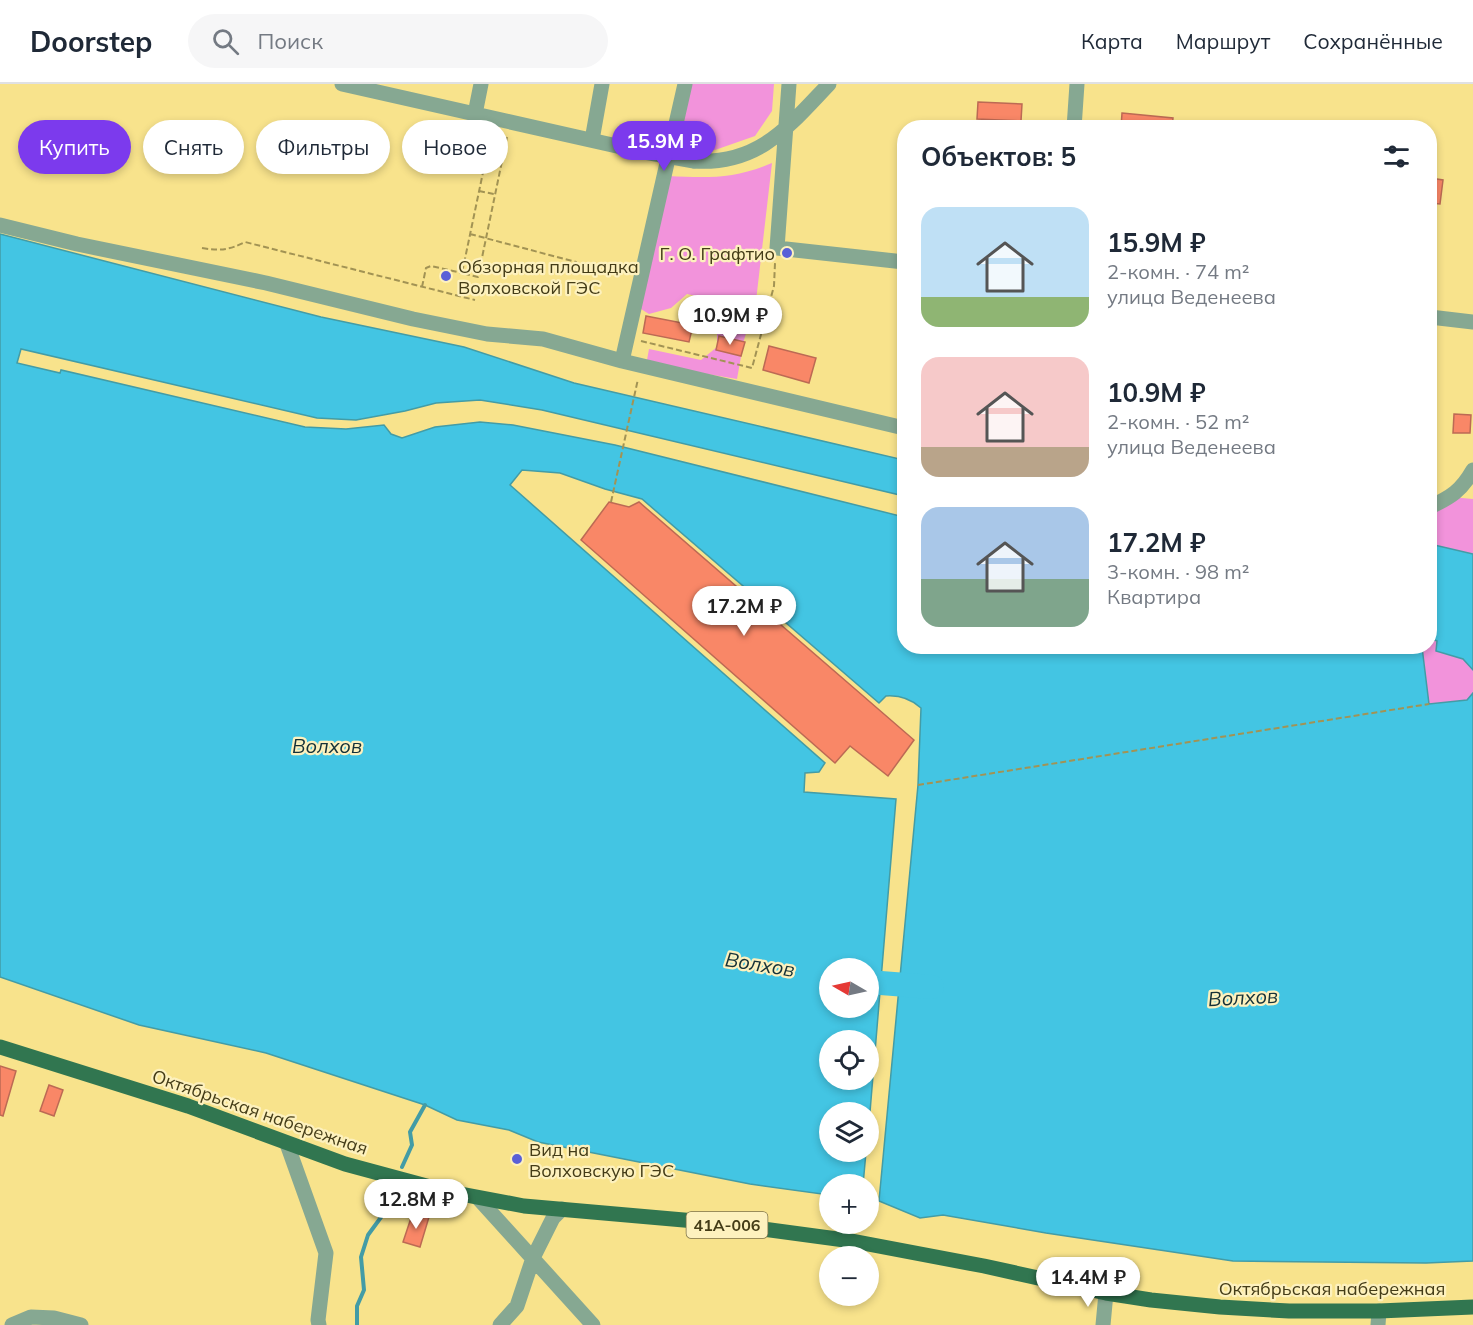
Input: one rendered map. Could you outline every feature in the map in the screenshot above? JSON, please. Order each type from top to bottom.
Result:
[{"type":"main road","name":"Октябрьская набережная","points":[[0,1047],[188,1106],[345,1164],[478,1198],[524,1206],[718,1223],[852,1241],[984,1266],[1106,1293],[1151,1300],[1379,1318],[1473,1307]]},
{"type":"street","points":[[342,84],[639,151],[694,161],[716,162],[761,147],[785,130],[829,84]]},
{"type":"street","points":[[475,114],[481,84]]},
{"type":"street","points":[[592,140],[602,84]]},
{"type":"street","points":[[622,361],[685,84]]},
{"type":"street","points":[[789,84],[777,248],[897,261]]},
{"type":"street","points":[[1075,120],[1077,84]]},
{"type":"street","points":[[0,225],[77,244],[266,283],[423,321],[487,334],[543,339],[622,361],[897,426]]},
{"type":"street","points":[[1437,318],[1473,322]]},
{"type":"street","points":[[1437,504],[1451,497],[1465,484],[1473,470]]},
{"type":"street","points":[[287,1144],[326,1253],[319,1325]]},
{"type":"street","points":[[478,1198],[593,1325]]},
{"type":"street","points":[[500,1325],[517,1306],[533,1258],[553,1218],[562,1209]]},
{"type":"street","points":[[1103,1325],[1106,1293]]},
{"type":"street","points":[[12,1325],[31,1317],[54,1318],[81,1325]]},
{"type":"path","points":[[462,273],[482,174]]},
{"type":"path","points":[[422,287],[426,268],[431,266],[478,277],[499,174]]},
{"type":"path","points":[[479,190],[495,194]]},
{"type":"path","points":[[470,234],[576,262],[575,268]]},
{"type":"path","points":[[202,248],[220,251],[234,248],[245,242],[475,300]]},
{"type":"path","points":[[627,338],[752,368],[774,286],[777,248]]},
{"type":"path","points":[[611,502],[641,365]]},
{"type":"path","points":[[918,785],[1429,704]]},
{"type":"shaded area","points":[[689,84],[774,84],[772,111],[755,136],[715,150],[679,147]]},
{"type":"shaded area","points":[[772,163],[756,301],[744,340],[737,379],[677,369],[647,360],[649,349],[701,360],[717,347],[717,329],[736,312],[710,299],[687,294],[671,308],[649,314],[641,309],[668,176],[733,175]]},
{"type":"shaded area","points":[[1451,497],[1473,499],[1473,554],[1437,546],[1437,504]]},
{"type":"shaded area","points":[[1437,651],[1463,659],[1473,670],[1473,693],[1467,700],[1429,704],[1423,654],[1437,654]]},
{"type":"water","name":"Волхов","points":[[0,234],[321,317],[464,347],[574,383],[897,458],[897,494],[542,410],[480,400],[436,403],[356,420],[317,418],[21,349],[17,363],[60,373],[61,370],[305,427],[346,429],[384,425],[391,434],[402,438],[435,427],[480,422],[513,425],[615,445],[897,515],[897,654],[1423,654],[1429,704],[1467,700],[1473,693],[1473,1261],[1426,1263],[1233,1261],[943,1215],[920,1218],[879,1201],[918,785],[921,708],[909,700],[896,696],[886,696],[879,703],[642,499],[560,473],[522,470],[510,485],[825,763],[819,772],[805,773],[804,792],[896,799],[879,1004],[879,958],[819,958],[819,1018],[878,1018],[877,1030],[819,1030],[819,1090],[872,1090],[871,1102],[819,1102],[819,1162],[865,1162],[864,1174],[819,1174],[819,1194],[750,1184],[538,1142],[509,1130],[457,1120],[425,1105],[266,1053],[139,1025],[0,977]]},
{"type":"water","points":[[1437,546],[1473,554],[1473,670],[1463,659],[1437,651]]},
{"type":"building","points":[[978,102],[1022,104],[1021,120],[977,119]]},
{"type":"building","points":[[1122,113],[1173,118],[1173,120],[1122,120]]},
{"type":"building","points":[[1437,179],[1443,180],[1440,204],[1437,204]]},
{"type":"building","points":[[646,316],[693,325],[689,342],[643,333]]},
{"type":"building","points":[[719,336],[745,342],[741,356],[716,350]]},
{"type":"building","points":[[769,346],[816,358],[809,383],[763,370]]},
{"type":"building","points":[[1454,414],[1471,415],[1470,433],[1453,433]]},
{"type":"building","points":[[609,502],[629,507],[639,502],[914,740],[888,776],[850,746],[835,763],[581,540]]},
{"type":"building","points":[[0,1066],[16,1071],[3,1116],[0,1115]]},
{"type":"building","points":[[49,1085],[63,1090],[54,1116],[40,1111]]},
{"type":"building","points":[[413,1212],[429,1217],[420,1247],[403,1242]]},
{"type":"waterway","name":"Волхов","points":[[879,983],[932,987]]},
{"type":"waterway","points":[[402,1167],[412,1145],[410,1132],[425,1105]]},
{"type":"waterway","points":[[357,1325],[357,1306],[364,1290],[361,1257],[368,1235],[390,1205],[396,1191]]},
{"type":"place","name":"Г. О. Графтио","points":[[787,253]]},
{"type":"place","name":"Обзорная площадка Волховской ГЭС","points":[[446,276]]},
{"type":"place","name":"Вид на Волховскую ГЭС","points":[[517,1159]]}]
